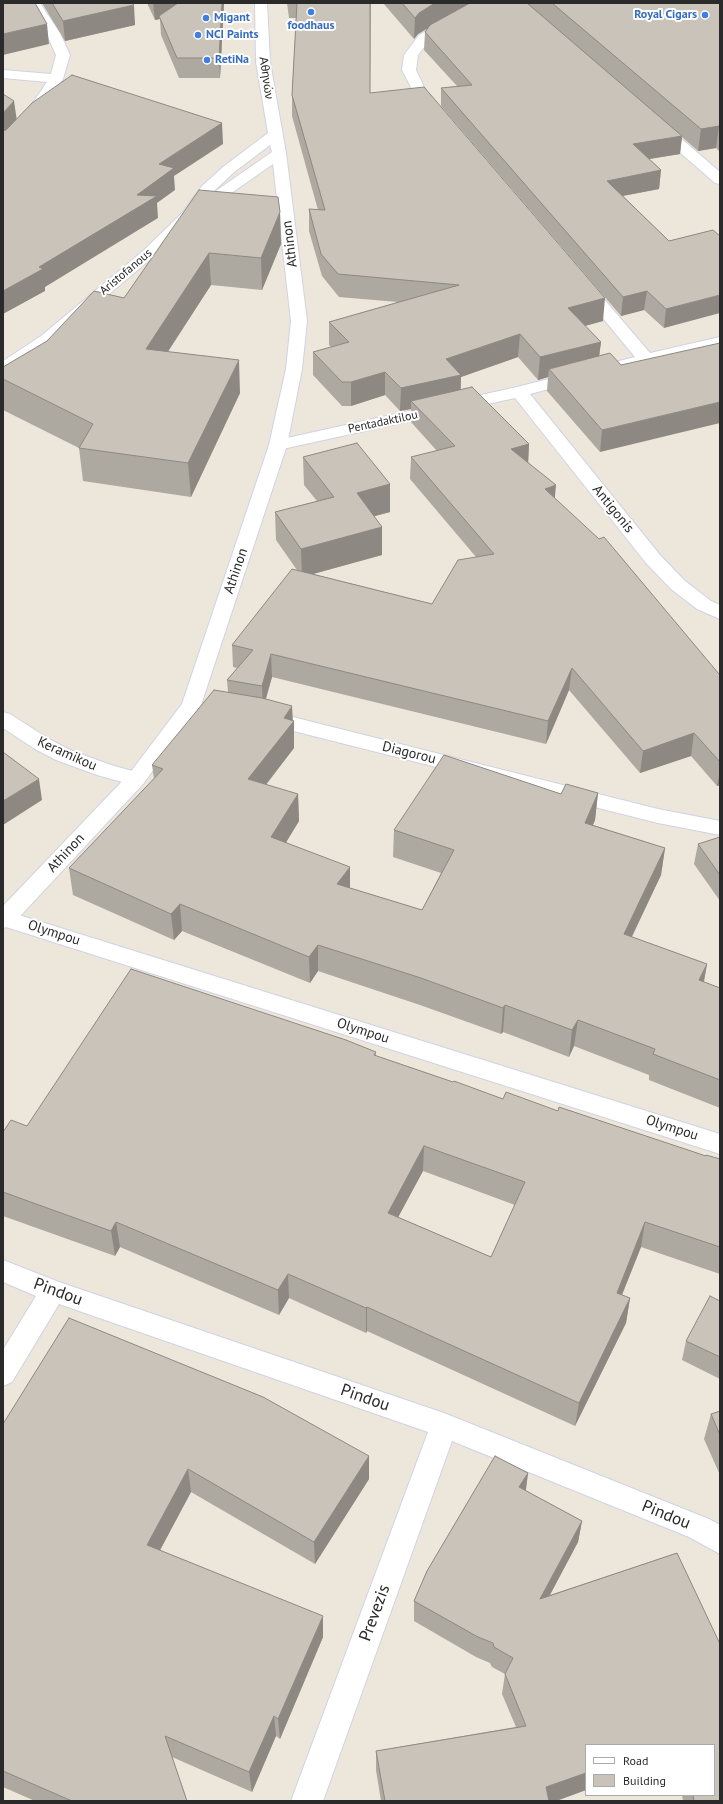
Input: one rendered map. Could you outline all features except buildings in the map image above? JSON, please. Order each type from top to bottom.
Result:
[{"type":"street","points":[[3,147],[28,120],[56,79],[63,55],[53,33],[34,3]]},
{"type":"street","name":"Αθηνών","points":[[261,3],[263,62],[278,153]]},
{"type":"street","points":[[444,120],[420,92],[409,70],[411,55],[424,38],[459,18]]},
{"type":"street","points":[[3,74],[56,79]]},
{"type":"street","points":[[648,118],[720,180]]},
{"type":"street","name":"Aristofanous","points":[[3,368],[47,338],[149,253],[187,216],[207,189],[228,170],[276,134]]},
{"type":"street","name":"Aristofanous","points":[[187,216],[248,176],[278,153]]},
{"type":"street","name":"Athinon","points":[[4,919],[136,779],[191,705],[278,445],[294,369],[299,321],[278,153]]},
{"type":"street","points":[[576,276],[646,359]]},
{"type":"street","name":"Pentadaktilou","points":[[278,445],[519,392],[646,359],[720,342]]},
{"type":"street","name":"Antigonis","points":[[519,392],[653,559],[678,585],[704,605],[720,613]]},
{"type":"street","points":[[191,705],[213,709]]},
{"type":"street","name":"Diagorou","points":[[250,715],[301,726],[658,816],[720,828]]},
{"type":"street","name":"Keramikou","points":[[3,719],[42,744],[63,755],[104,770],[136,779]]},
{"type":"street","name":"Olympou","points":[[4,919],[720,1144]]},
{"type":"street","name":"Pindou","points":[[3,1271],[53,1291],[444,1425],[699,1528],[720,1540]]},
{"type":"street","points":[[3,1374],[53,1291]]},
{"type":"street","name":"Prevezis","points":[[307,1801],[444,1425]]},
{"type":"place","name":"foodhaus","points":[[311,12]]},
{"type":"place","name":"Royal Cigars","points":[[705,15]]},
{"type":"place","name":"Migant","points":[[206,18]]},
{"type":"place","name":"NCI Paints","points":[[198,35]]},
{"type":"place","name":"RetiNa","points":[[207,60]]}]
